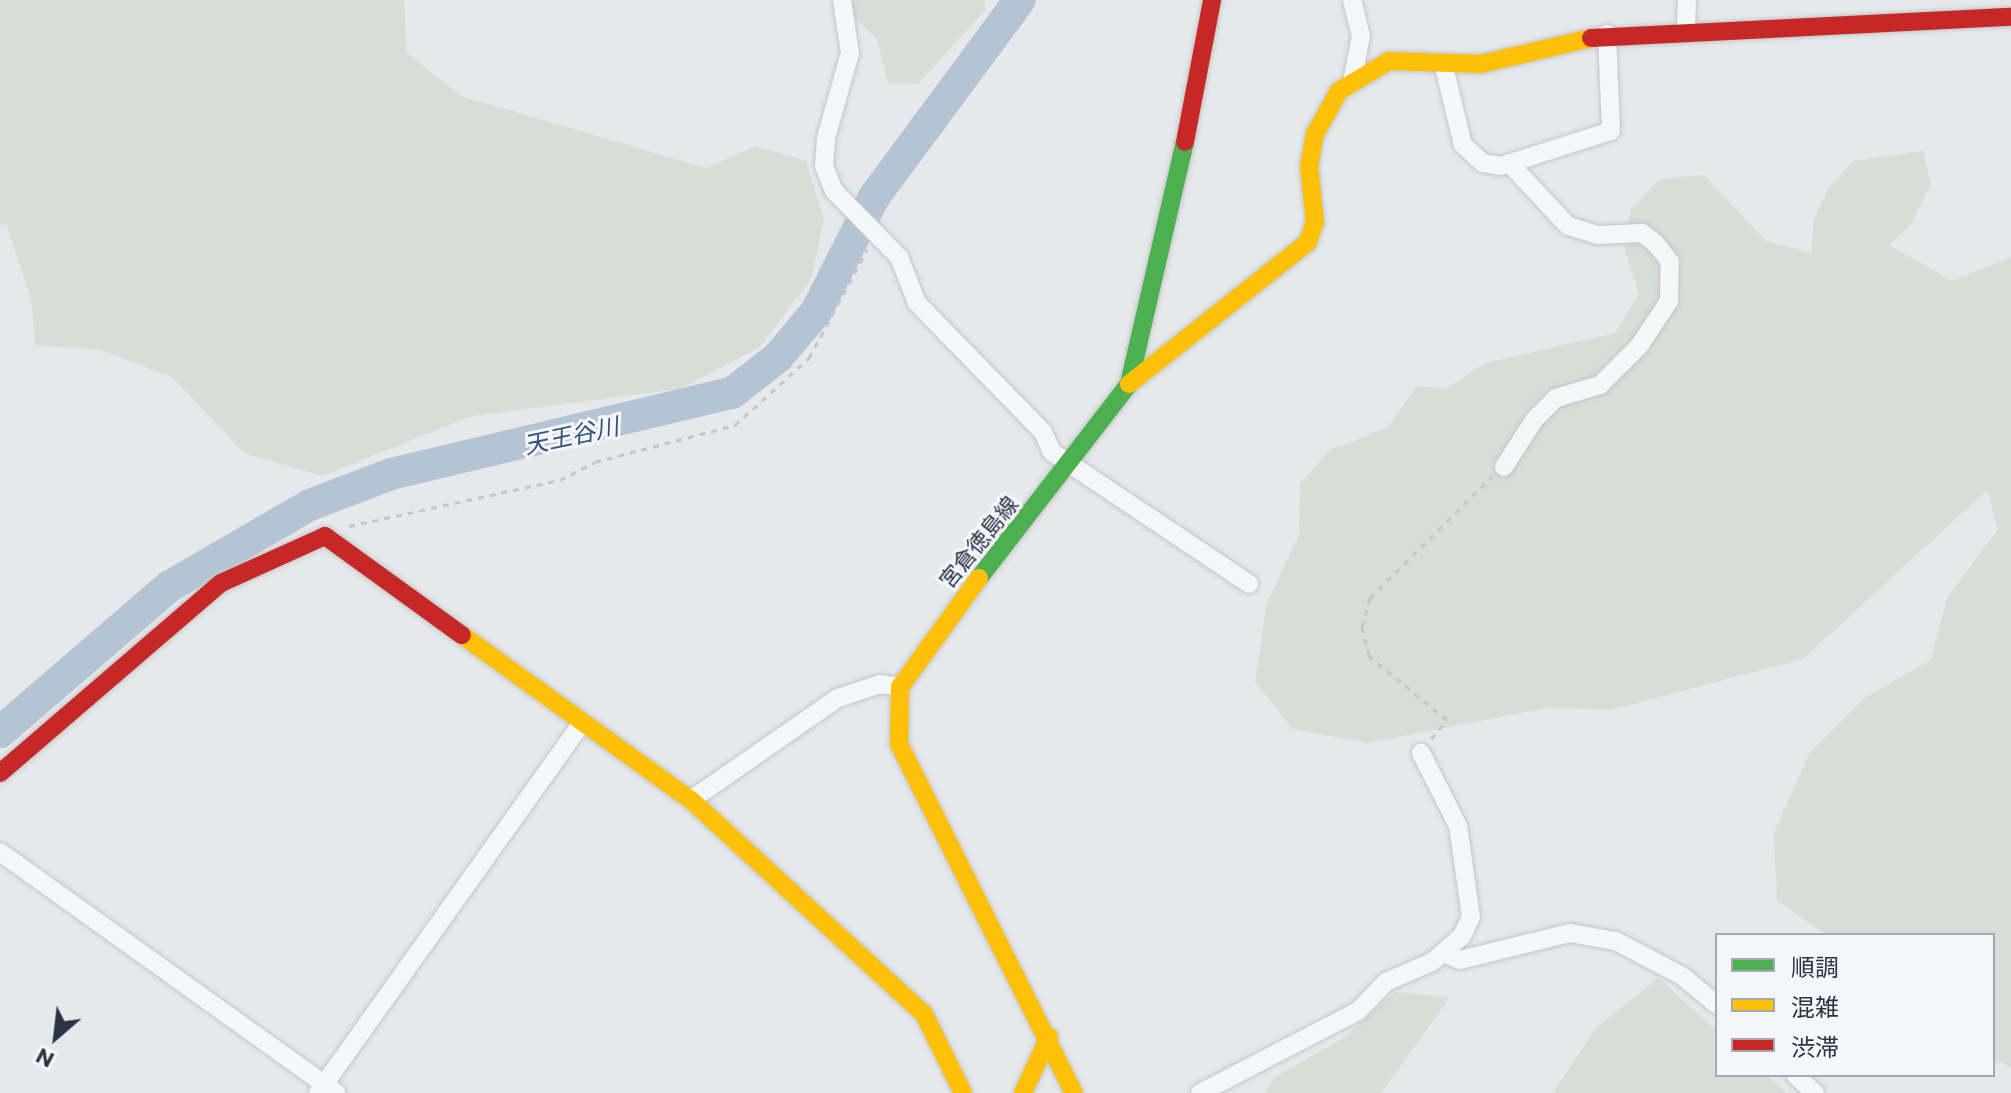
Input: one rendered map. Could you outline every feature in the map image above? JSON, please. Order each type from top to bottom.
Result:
[{"type":"street","points":[[842,0],[850,53],[824,166],[853,212],[875,230],[899,257],[917,303],[1043,432],[1052,452],[1249,584]]},
{"type":"street","name":"宮倉徳島線","points":[[900,687],[1072,464],[1129,384],[1168,232],[1212,0]]},
{"type":"street","points":[[1352,0],[1361,36],[1352,82]]},
{"type":"street","points":[[1686,28],[1687,0]]},
{"type":"street","points":[[1129,384],[1308,242],[1315,222],[1310,151],[1339,91],[1405,57],[1443,63],[1481,64],[1607,34],[1686,28],[1808,31],[2011,17]]},
{"type":"street","points":[[1443,63],[1463,145],[1483,163],[1509,163],[1611,131],[1607,34]]},
{"type":"street","points":[[1504,467],[1534,420],[1556,398],[1600,385],[1669,301],[1670,262],[1655,243],[1642,233],[1598,235],[1568,226],[1509,163]]},
{"type":"street","points":[[0,773],[221,583],[325,536],[691,800],[924,1014],[963,1093]]},
{"type":"street","points":[[691,800],[838,698],[880,684],[900,687],[899,744],[1049,1037],[1074,1093]]},
{"type":"street","points":[[0,852],[327,1090],[582,723]]},
{"type":"street","points":[[1200,1093],[1358,1011],[1386,982],[1443,953],[1471,917],[1458,826],[1421,753]]},
{"type":"street","points":[[1443,953],[1460,960],[1570,933],[1616,941],[1682,976],[1715,1003]]},
{"type":"street","points":[[1023,1093],[1049,1037]]},
{"type":"street","points":[[1797,1077],[1815,1093]]},
{"type":"path","points":[[325,536],[560,480],[595,462],[735,425],[809,358],[875,230]]},
{"type":"path","points":[[1421,753],[1447,720],[1369,656],[1362,627],[1370,598],[1504,467]]},
{"type":"shaded area","points":[[0,0],[404,0],[407,53],[461,96],[706,168],[756,146],[806,161],[824,220],[811,279],[760,347],[680,389],[472,416],[323,476],[244,453],[172,377],[101,350],[35,345],[31,298],[6,223],[0,225]]},
{"type":"shaded area","points":[[851,0],[984,0],[985,10],[918,84],[888,83],[877,39],[847,11]]},
{"type":"shaded area","points":[[1923,151],[1931,184],[1910,226],[1889,245],[1952,281],[2011,257],[2011,1067],[1995,1061],[1995,933],[1823,933],[1777,900],[1774,833],[1809,754],[1866,697],[1931,660],[1947,598],[1998,529],[1987,490],[1803,659],[1611,710],[1547,708],[1368,743],[1292,729],[1255,681],[1267,603],[1299,535],[1300,484],[1330,450],[1388,427],[1417,386],[1448,388],[1485,363],[1615,333],[1639,294],[1624,247],[1631,209],[1660,179],[1704,175],[1766,241],[1811,253],[1814,219],[1829,187],[1854,161]]},
{"type":"shaded area","points":[[1658,978],[1715,1029],[1715,1077],[1768,1077],[1786,1093],[1553,1093],[1597,1027]]},
{"type":"shaded area","points":[[1395,992],[1450,997],[1381,1093],[1265,1093],[1275,1077],[1348,1035]]},
{"type":"waterway","name":"天王谷川","points":[[0,732],[170,586],[310,505],[391,474],[732,393],[778,357],[816,312],[874,197],[1020,0]]},
{"type":"traffic: fast","points":[[979,578],[1129,384],[1185,142]]},
{"type":"traffic: slow","points":[[1129,384],[1308,242],[1315,222],[1309,167],[1315,134],[1339,91],[1389,61],[1481,64],[1591,38]]},
{"type":"traffic: slow","points":[[979,578],[900,687],[899,744],[1074,1093]]},
{"type":"traffic: slow","points":[[462,635],[691,800],[924,1014],[963,1093]]},
{"type":"traffic: slow","points":[[1023,1093],[1049,1037]]},
{"type":"traffic: jam","points":[[1185,142],[1212,0]]},
{"type":"traffic: jam","points":[[1591,38],[2011,17]]},
{"type":"traffic: jam","points":[[0,773],[221,583],[325,536],[462,635]]}]
